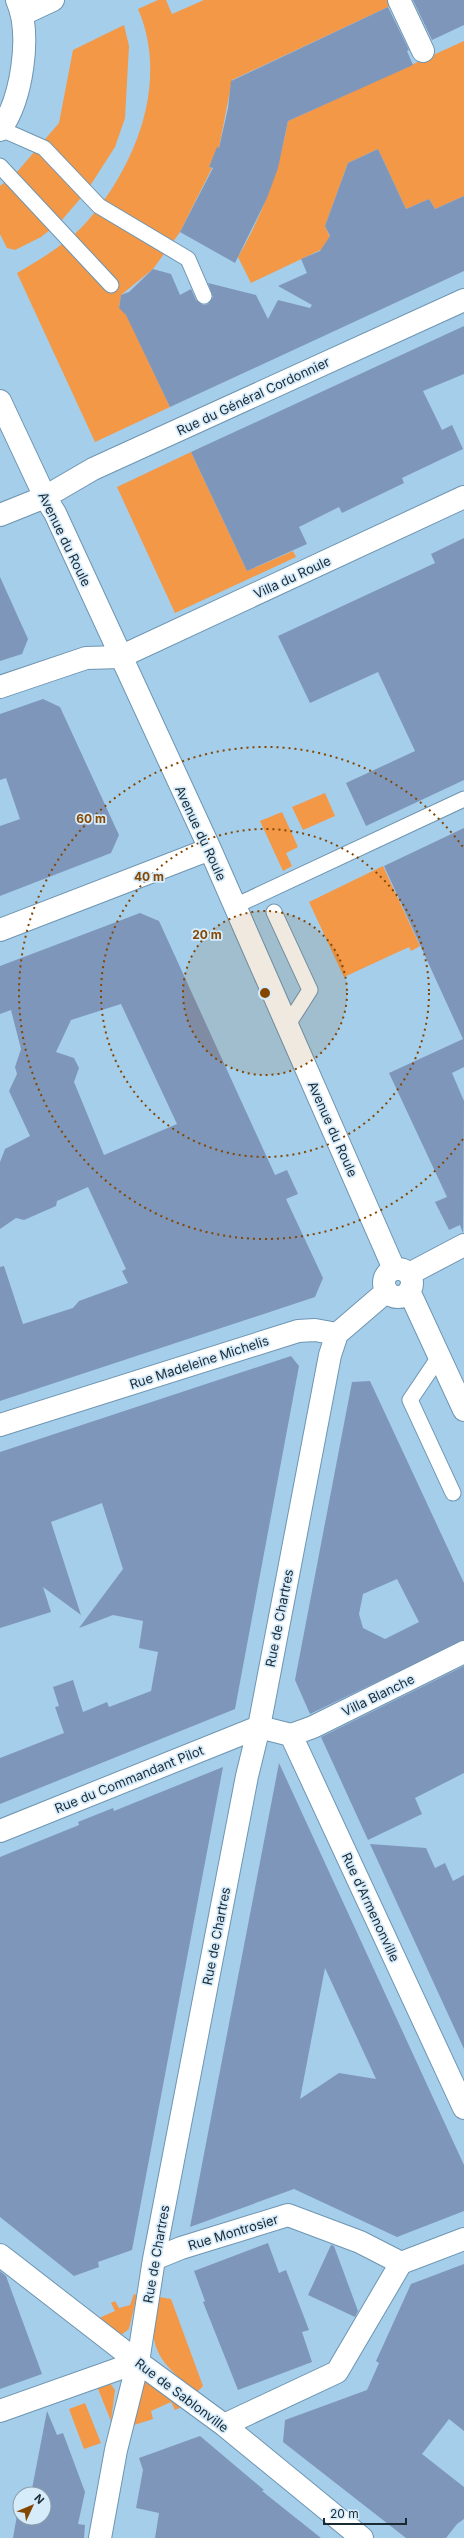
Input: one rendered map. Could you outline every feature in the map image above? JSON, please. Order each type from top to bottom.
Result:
[{"type":"street","points":[[0,130],[14,103],[22,69],[20,7],[53,0]]},
{"type":"street","points":[[399,0],[423,51]]},
{"type":"street","name":"Rue du Général Cordonnier","points":[[0,515],[45,497],[93,470],[464,300]]},
{"type":"street","name":"Avenue du Roule","points":[[0,401],[45,497],[55,513],[120,657],[210,849],[287,1026],[464,1410]]},
{"type":"street","name":"Villa du Roule","points":[[120,657],[464,496]]},
{"type":"street","points":[[0,687],[86,658],[120,657]]},
{"type":"street","points":[[0,930],[210,849]]},
{"type":"street","points":[[337,1334],[386,1291],[400,1296],[404,1278],[464,1245]]},
{"type":"street","name":"Rue Madeleine Michelis","points":[[0,1425],[298,1331],[315,1330],[337,1334]]},
{"type":"street","name":"Rue de Chartres","points":[[100,2538],[116,2450],[138,2362],[154,2259],[247,1776],[259,1727],[326,1377],[337,1334]]},
{"type":"street","name":"Villa Blanche","points":[[291,1735],[313,1727],[464,1652]]},
{"type":"street","points":[[259,1727],[291,1735]]},
{"type":"street","name":"Rue du Commandant Pilot","points":[[0,1831],[259,1727]]},
{"type":"street","name":"Rue d'Armenonville","points":[[291,1735],[464,2108]]},
{"type":"street","name":"Rue Montrosier","points":[[154,2259],[181,2248],[288,2215],[360,2242],[401,2263]]},
{"type":"street","points":[[224,2425],[248,2411],[337,2372],[401,2263],[464,2239]]},
{"type":"street","name":"Rue de Sablonville","points":[[0,2255],[138,2362],[224,2425],[362,2538]]},
{"type":"street","points":[[0,2410],[138,2362]]},
{"type":"lane","points":[[0,130],[44,148],[99,206],[188,259],[204,296]]},
{"type":"lane","points":[[0,166],[111,285]]},
{"type":"lane","points":[[235,906],[464,799]]},
{"type":"lane","points":[[274,912],[310,990],[287,1026]]},
{"type":"lane","points":[[439,1357],[410,1400],[453,1493]]},
{"type":"shaded area","points":[[158,0],[166,0],[172,14],[204,0],[403,0],[232,80],[219,148],[217,148],[209,167],[212,168],[180,232],[153,269],[121,295],[119,307],[126,314],[170,407],[95,442],[17,273],[65,242],[74,234],[90,218],[107,196],[122,172],[134,146],[143,120],[149,92],[150,64],[147,36],[138,9]]},
{"type":"shaded area","points":[[124,25],[129,46],[125,118],[115,147],[86,192],[61,221],[41,237],[15,250],[7,248],[0,234],[0,186],[17,172],[59,123],[73,50]]},
{"type":"shaded area","points":[[464,41],[464,196],[435,209],[429,199],[406,209],[378,149],[348,163],[325,226],[333,244],[251,283],[238,257],[255,224],[269,191],[280,157],[288,121]]},
{"type":"shaded area","points":[[191,452],[247,571],[293,551],[296,557],[175,613],[117,487]]},
{"type":"shaded area","points":[[325,793],[335,816],[303,830],[292,807]]},
{"type":"shaded area","points":[[282,812],[298,847],[286,853],[292,866],[283,871],[260,821]]},
{"type":"shaded area","points":[[383,866],[420,946],[411,951],[409,947],[344,977],[309,902]]},
{"type":"shaded area","points":[[134,2294],[137,2295],[129,2329],[121,2335],[87,2313],[90,2310],[99,2318],[115,2311],[111,2303],[115,2301],[119,2308],[130,2305]]},
{"type":"shaded area","points":[[159,2297],[171,2299],[203,2386],[197,2392],[173,2372],[158,2352],[154,2341],[153,2328]]},
{"type":"shaded area","points":[[147,2381],[184,2406],[175,2410],[171,2402],[151,2411],[153,2419],[131,2426],[143,2383]]},
{"type":"shaded area","points":[[110,2383],[115,2390],[111,2421],[96,2384]]},
{"type":"shaded area","points":[[85,2403],[101,2443],[84,2449],[69,2409]]},
{"type":"building","points":[[413,0],[464,0],[464,25],[432,40]]},
{"type":"building","points":[[388,7],[409,50],[407,51],[413,65],[288,121],[278,168],[267,198],[235,263],[180,232],[213,168],[209,167],[217,147],[219,148],[228,108],[231,81]]},
{"type":"building","points":[[378,149],[406,209],[429,199],[435,209],[464,196],[464,271],[170,407],[126,315],[119,308],[121,295],[129,292],[153,269],[171,274],[180,295],[191,289],[196,300],[203,305],[208,304],[213,297],[208,283],[256,295],[268,319],[278,300],[310,308],[312,305],[278,286],[307,273],[301,259],[320,251],[330,236],[325,226],[348,163]]},
{"type":"building","points":[[464,326],[464,374],[423,391],[442,430],[452,425],[463,449],[402,478],[404,483],[342,513],[339,507],[299,527],[307,544],[247,571],[191,452]]},
{"type":"building","points":[[464,538],[464,780],[366,826],[346,783],[415,751],[378,672],[310,703],[278,636],[435,563],[431,554]]},
{"type":"building","points":[[0,577],[28,639],[22,654],[0,661]]},
{"type":"building","points":[[43,699],[60,707],[119,835],[111,853],[0,896],[0,826],[20,819],[6,778],[0,780],[0,714]]},
{"type":"building","points":[[464,828],[464,1067],[452,1073],[464,1101],[463,1233],[460,1225],[449,1230],[435,1202],[447,1197],[389,1073],[463,1039],[384,866]]},
{"type":"building","points":[[140,913],[159,921],[275,1175],[287,1170],[298,1194],[286,1199],[323,1278],[315,1297],[0,1401],[0,1267],[4,1266],[23,1324],[73,1308],[79,1301],[128,1283],[122,1271],[126,1269],[88,1187],[57,1201],[56,1206],[24,1220],[16,1218],[0,1229],[0,1162],[5,1149],[30,1136],[9,1091],[17,1074],[15,1067],[21,1049],[11,1010],[0,1014],[0,966]],"holes":[[[121,1004],[177,1124],[104,1155],[74,1082],[79,1068],[74,1058],[56,1052],[71,1020]]]},
{"type":"building","points":[[291,1356],[299,1366],[235,1709],[0,1804],[0,1758],[64,1733],[55,1707],[59,1706],[53,1687],[73,1680],[83,1712],[107,1702],[109,1707],[151,1691],[158,1652],[139,1648],[143,1621],[113,1615],[79,1628],[123,1569],[102,1503],[51,1522],[81,1615],[43,1587],[51,1612],[0,1628],[0,1452]]},
{"type":"building","points":[[370,1381],[464,1583],[464,1640],[310,1714],[295,1680],[352,1382]],"holes":[[[397,1579],[419,1622],[385,1639],[363,1628],[359,1614],[363,1594]]]},
{"type":"building","points":[[464,1666],[464,1773],[415,1798],[422,1814],[368,1840],[321,1737]]},
{"type":"building","points":[[279,1763],[464,2165],[464,2211],[397,2237],[294,2189],[190,2227]],"holes":[[[325,1968],[376,2079],[339,2073],[300,2099]]]},
{"type":"building","points":[[223,1767],[132,2250],[98,2262],[99,2267],[74,2276],[0,2217],[0,1857],[79,1825],[78,1822],[113,1808],[114,1811]]},
{"type":"building","points":[[370,1844],[426,1848],[435,1868],[445,1863],[453,1881],[464,1875],[464,2049]]},
{"type":"building","points":[[268,2243],[279,2273],[286,2270],[309,2330],[302,2332],[312,2362],[238,2390],[203,2302],[205,2301],[194,2271]]},
{"type":"building","points":[[331,2245],[334,2246],[358,2311],[355,2317],[308,2295]]},
{"type":"building","points":[[464,2264],[464,2431],[449,2419],[422,2454],[464,2487],[464,2519],[457,2524],[446,2538],[406,2538],[283,2442],[285,2420],[367,2390],[379,2363],[376,2361],[411,2284]]},
{"type":"building","points":[[0,2271],[6,2276],[42,2374],[0,2389]]},
{"type":"building","points":[[47,2411],[57,2435],[63,2433],[85,2492],[78,2524],[85,2525],[84,2538],[13,2538],[15,2526],[52,2526],[52,2486],[33,2486]]},
{"type":"building","points":[[200,2436],[264,2490],[262,2491],[321,2538],[155,2538],[159,2513],[136,2508],[143,2470],[139,2458]]}]
